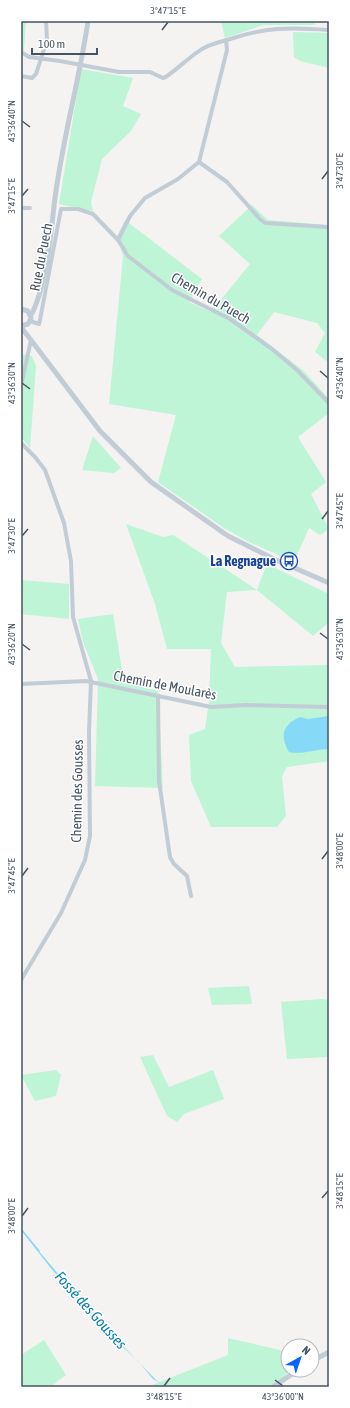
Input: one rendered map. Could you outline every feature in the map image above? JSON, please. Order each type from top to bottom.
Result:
[{"type":"street","points":[[21,76],[31,78],[35,76],[47,40],[46,21]]},
{"type":"street","points":[[21,386],[30,338],[30,320],[39,296],[54,218],[67,128],[88,21]]},
{"type":"street","points":[[21,52],[29,57],[80,64],[119,72],[150,72],[166,78],[199,50],[226,40],[268,29],[329,30]]},
{"type":"street","points":[[118,240],[130,216],[145,198],[190,171],[200,162],[227,50],[226,40]]},
{"type":"street","points":[[200,162],[227,182],[265,223],[327,227]]},
{"type":"street","points":[[21,208],[30,208]]},
{"type":"street","name":"Chemin du Puech","points":[[62,209],[78,209],[91,212],[118,240],[128,256],[172,290],[233,321],[282,356],[308,379],[329,403]]},
{"type":"street","name":"Rue du Puech","points":[[30,320],[39,324],[62,209]]},
{"type":"street","points":[[30,320],[22,309],[35,307]]},
{"type":"street","points":[[30,320],[21,327],[100,431],[151,482],[228,536],[274,559],[329,583]]},
{"type":"street","name":"Chemin des Gousses","points":[[21,443],[44,470],[64,523],[71,561],[73,617],[91,681],[89,732],[90,836],[85,860],[61,913],[21,980]]},
{"type":"street","name":"Chemin de Moularès","points":[[21,684],[91,681],[214,707],[246,705],[329,707]]},
{"type":"street","points":[[158,696],[160,789],[170,857],[174,864],[187,876],[191,896]]},
{"type":"street","points":[[320,1357],[329,1352]]},
{"type":"street","points":[[273,1387],[286,1378]]},
{"type":"green space","points":[[21,21],[26,21],[24,51],[21,48]]},
{"type":"green space","points":[[221,21],[313,21],[316,25],[263,25],[225,38]]},
{"type":"green space","points":[[293,32],[329,33],[329,68],[300,61],[294,57]]},
{"type":"green space","points":[[81,69],[133,78],[123,106],[141,114],[131,131],[102,159],[91,202],[93,211],[59,204]]},
{"type":"green space","points":[[252,205],[268,220],[328,225],[329,222],[329,363],[315,352],[325,333],[317,323],[274,312],[257,335],[304,371],[329,399],[329,413],[298,437],[326,482],[311,494],[329,529],[320,535],[309,528],[294,562],[247,541],[224,528],[158,482],[176,415],[109,404],[123,256],[117,236],[125,220],[202,279],[189,302],[211,312],[250,264],[219,236]]},
{"type":"green space","points":[[21,354],[32,356],[36,366],[30,448],[21,437]]},
{"type":"green space","points":[[93,436],[121,468],[114,473],[82,470]]},
{"type":"green space","points":[[126,524],[163,537],[173,535],[257,590],[227,592],[221,643],[235,667],[328,665],[329,662],[329,761],[287,767],[282,776],[286,816],[277,827],[211,827],[191,781],[189,735],[205,729],[209,702],[211,649],[167,649],[155,604]]},
{"type":"green space","points":[[266,566],[275,568],[329,594],[329,622],[313,636],[257,590]]},
{"type":"green space","points":[[21,580],[69,584],[69,619],[21,614]]},
{"type":"green space","points":[[113,614],[124,683],[158,691],[163,788],[95,786],[98,679],[83,642],[78,619]]},
{"type":"green space","points":[[249,986],[252,1004],[212,1005],[208,988]]},
{"type":"green space","points":[[322,999],[329,1000],[329,1057],[287,1059],[281,1002]]},
{"type":"green space","points":[[153,1055],[169,1087],[213,1070],[224,1099],[184,1114],[177,1122],[167,1116],[140,1057]]},
{"type":"green space","points":[[56,1070],[61,1075],[56,1096],[35,1101],[21,1075]]},
{"type":"green space","points":[[228,1338],[280,1350],[280,1378],[283,1378],[275,1387],[147,1387],[228,1355]]},
{"type":"green space","points":[[44,1340],[66,1375],[50,1387],[21,1387],[21,1355]]},
{"type":"water","points":[[329,716],[329,749],[299,753],[289,752],[284,741],[284,732],[289,724],[300,717],[308,719]]},
{"type":"water","points":[[21,1230],[104,1328],[135,1359],[103,1329],[49,1266]]},
{"type":"water","points":[[140,1363],[157,1381],[166,1387],[153,1379]]},
{"type":"waterway","name":"Fossé des Gousses","points":[[21,1229],[39,1251]]},
{"type":"place","name":"La Regnague","points":[[289,561]]}]
